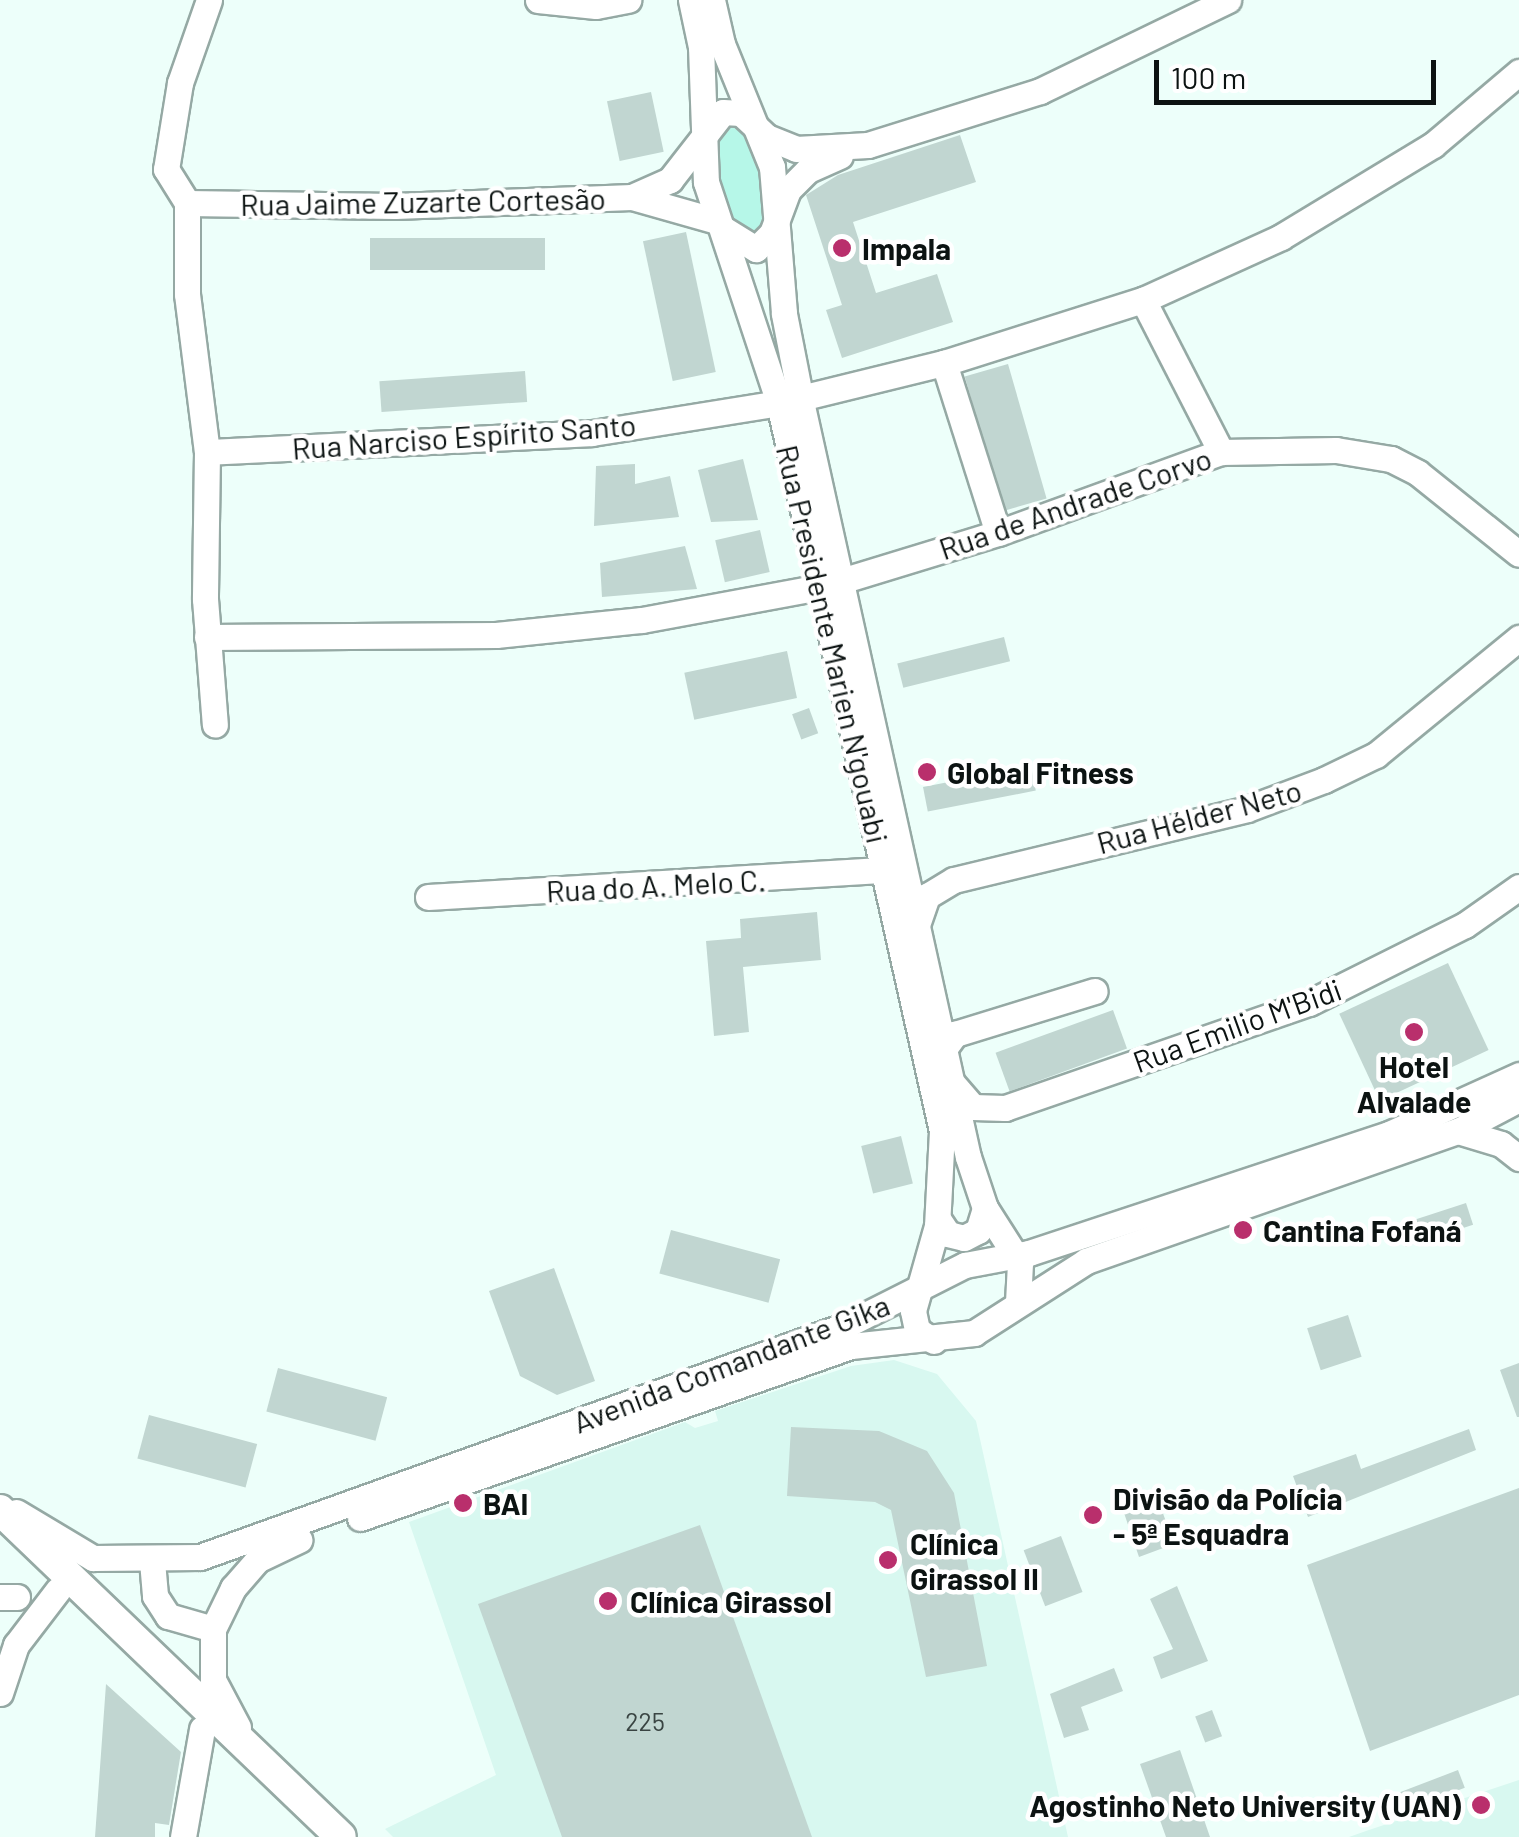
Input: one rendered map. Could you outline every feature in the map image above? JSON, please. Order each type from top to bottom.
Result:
[{"type":"main road","points":[[0,1510],[263,1758],[341,1837]]},
{"type":"main road","points":[[0,1533],[318,1837]]},
{"type":"street","points":[[209,0],[166,146],[173,188],[187,203],[187,294],[207,452],[208,637],[215,725]]},
{"type":"street","points":[[538,0],[596,6],[628,0]]},
{"type":"street","name":"Rua Presidente Marien N'gouabi","points":[[690,0],[701,47],[700,144],[718,222],[790,401]]},
{"type":"street","name":"Rua Presidente Marien N'gouabi","points":[[712,0],[722,44],[758,126],[778,209],[790,401],[942,1131],[938,1219],[916,1292]]},
{"type":"street","points":[[632,197],[718,222],[756,249],[772,233],[778,209],[808,170],[868,145],[1040,91],[1228,0]]},
{"type":"street","name":"Rua Narciso Espírito Santo","points":[[207,452],[592,433],[790,401],[944,363],[1143,300],[1357,197],[1432,145],[1519,72]]},
{"type":"street","name":"Rua Jaime Zuzarte Cortesão","points":[[187,203],[396,206],[632,197],[670,180],[700,144],[707,125],[723,112],[741,114],[758,126]]},
{"type":"street","points":[[758,126],[796,149],[868,145]]},
{"type":"street","points":[[1143,300],[1221,452]]},
{"type":"street","points":[[944,363],[998,533]]},
{"type":"street","name":"Rua de Andrade Corvo","points":[[208,637],[496,634],[642,620],[831,584],[998,533],[1221,452],[1336,450],[1390,459],[1418,472],[1519,554]]},
{"type":"street","name":"Rua Presidente Marien N'gouabi","points":[[831,584],[946,1036],[968,1157],[985,1208],[1016,1254]]},
{"type":"street","name":"Rua Hélder Neto","points":[[954,880],[1247,809],[1324,780],[1376,755],[1519,638]]},
{"type":"street","points":[[900,846],[923,877],[954,880]]},
{"type":"street","name":"Rua do A. Melo C.","points":[[428,897],[885,870]]},
{"type":"street","points":[[917,926],[926,896],[954,880]]},
{"type":"street","name":"Rua Emilio M'Bidi","points":[[1004,1108],[1309,1003],[1465,925],[1519,887]]},
{"type":"street","points":[[946,1036],[1094,991]]},
{"type":"street","name":"Avenida Comandante Gika","points":[[0,1501],[93,1558],[152,1561],[200,1557],[844,1326],[964,1264],[1016,1254],[1389,1134],[1519,1076]]},
{"type":"street","points":[[951,1080],[973,1107],[1004,1108]]},
{"type":"street","name":"Avenida Comandante Gika","points":[[213,1629],[233,1588],[270,1549],[850,1346],[934,1341],[974,1333],[1086,1261],[1458,1130],[1519,1100]]},
{"type":"street","points":[[968,1157],[976,1125],[1004,1108]]},
{"type":"street","points":[[1458,1130],[1502,1144],[1519,1158]]},
{"type":"street","points":[[938,1219],[948,1234],[964,1238],[978,1231],[985,1208]]},
{"type":"street","points":[[1016,1254],[1018,1302]]},
{"type":"street","points":[[916,1292],[914,1321],[934,1341]]},
{"type":"street","points":[[152,1561],[155,1596],[168,1616],[213,1629],[210,1658],[221,1701],[263,1758]]},
{"type":"street","points":[[2,1681],[16,1644],[58,1590]]},
{"type":"street","points":[[183,1837],[202,1729]]},
{"type":"shaded area","name":"Clínica Girassol","points":[[894,1360],[937,1374],[976,1421],[1068,1837],[393,1837],[385,1829],[496,1775],[409,1522],[685,1422],[695,1428],[718,1421],[715,1411],[851,1366]]},
{"type":"shaded area","name":"Agostinho Neto University (UAN)","points":[[1519,1780],[1519,1837],[1349,1837],[1366,1831]]},
{"type":"green space","points":[[732,114],[767,161],[763,242],[722,219],[711,126]]},
{"type":"building","points":[[651,92],[664,152],[620,161],[607,101]]},
{"type":"building","name":"Impala","points":[[960,135],[976,182],[853,222],[876,293],[937,274],[953,322],[842,358],[826,310],[842,305],[806,195],[838,175]]},
{"type":"building","points":[[686,232],[716,372],[673,381],[643,241]]},
{"type":"building","points":[[370,238],[545,238],[545,270],[370,270]]},
{"type":"building","points":[[1008,364],[1047,499],[1003,511],[965,376]]},
{"type":"building","points":[[525,371],[527,402],[382,412],[379,381]]},
{"type":"building","points":[[743,459],[758,520],[711,522],[698,470]]},
{"type":"building","points":[[635,464],[635,484],[670,476],[679,517],[594,526],[596,466]]},
{"type":"building","points":[[760,530],[770,572],[725,582],[715,540]]},
{"type":"building","points":[[685,546],[697,589],[602,597],[600,563]]},
{"type":"building","points":[[1004,637],[1010,661],[903,688],[897,664]]},
{"type":"building","points":[[787,651],[797,698],[694,720],[684,673]]},
{"type":"building","points":[[809,708],[818,733],[801,740],[792,714]]},
{"type":"building","points":[[1031,766],[1036,791],[928,812],[923,787]]},
{"type":"building","points":[[817,912],[821,960],[743,967],[749,1032],[714,1036],[706,941],[741,938],[740,919]]},
{"type":"building","name":"Hotel Alvalade","points":[[1448,963],[1489,1050],[1380,1101],[1339,1014]]},
{"type":"building","points":[[1113,1010],[1127,1049],[1010,1091],[996,1053]]},
{"type":"building","points":[[901,1136],[913,1184],[873,1193],[861,1146]]},
{"type":"building","points":[[1466,1203],[1473,1225],[1406,1247],[1398,1225]]},
{"type":"building","points":[[671,1230],[780,1259],[769,1303],[659,1273]]},
{"type":"building","points":[[554,1268],[595,1381],[557,1395],[520,1376],[489,1291]]},
{"type":"building","points":[[1348,1315],[1362,1357],[1321,1370],[1307,1328]]},
{"type":"building","points":[[1519,1363],[1519,1417],[1517,1417],[1500,1370]]},
{"type":"building","points":[[278,1368],[387,1397],[376,1441],[266,1411]]},
{"type":"building","points":[[149,1415],[257,1444],[246,1487],[137,1458]]},
{"type":"building","points":[[791,1427],[879,1431],[927,1451],[954,1493],[987,1666],[926,1677],[891,1510],[875,1502],[787,1496]]},
{"type":"building","points":[[1469,1429],[1476,1450],[1308,1517],[1293,1476],[1356,1454],[1361,1469]]},
{"type":"building","points":[[1519,1488],[1519,1695],[1370,1751],[1307,1565]]},
{"type":"building","points":[[1146,1502],[1148,1510],[1160,1505],[1174,1544],[1139,1557],[1123,1510]]},
{"type":"building","points":[[700,1525],[812,1837],[562,1837],[478,1604]]},
{"type":"building","points":[[1061,1536],[1083,1592],[1045,1606],[1024,1550]]},
{"type":"building","points":[[1177,1586],[1208,1661],[1161,1679],[1153,1657],[1173,1649],[1150,1599]]},
{"type":"building","points":[[1114,1668],[1123,1691],[1081,1707],[1089,1730],[1064,1738],[1050,1694]]},
{"type":"building","points":[[106,1684],[181,1752],[169,1825],[155,1823],[155,1837],[95,1837]]},
{"type":"building","points":[[1212,1710],[1222,1736],[1205,1743],[1195,1716]]},
{"type":"building","points":[[1180,1750],[1210,1837],[1166,1837],[1140,1764]]},
{"type":"building","points":[[1458,1770],[1465,1788],[1398,1814],[1391,1796]]},
{"type":"place","name":"Impala","points":[[842,248]]},
{"type":"place","name":"Global Fitness","points":[[927,772]]},
{"type":"place","name":"Hotel Alvalade","points":[[1414,1032]]},
{"type":"place","name":"Cantina Fofaná","points":[[1243,1230]]},
{"type":"place","name":"BAI","points":[[463,1503]]},
{"type":"place","name":"Divisão da Polícia - 5ª Esquadra","points":[[1093,1515]]},
{"type":"place","name":"Clínica Girassol II","points":[[888,1560]]},
{"type":"place","name":"Clínica Girassol","points":[[608,1601]]},
{"type":"place","name":"Agostinho Neto University (UAN)","points":[[1481,1805]]}]
